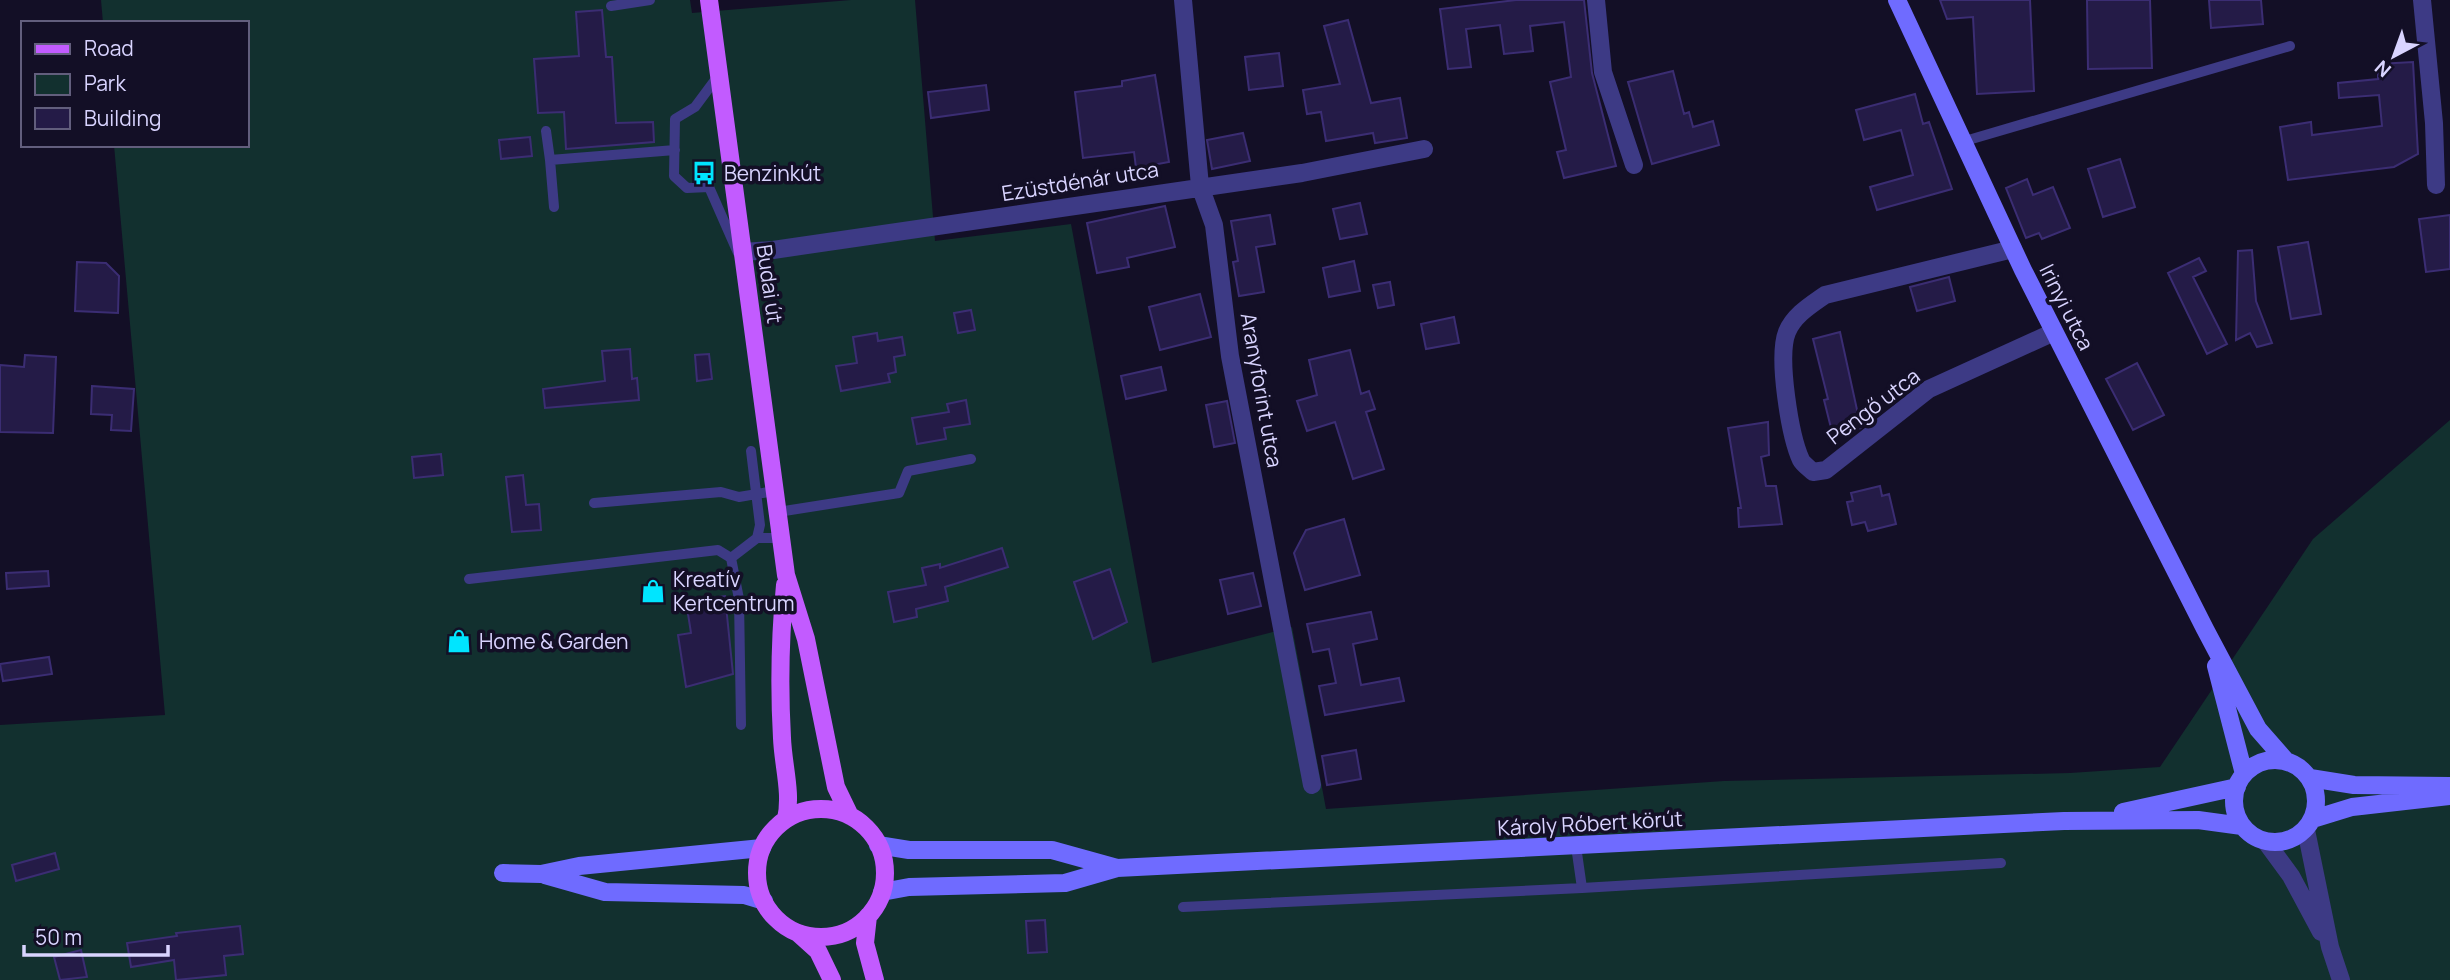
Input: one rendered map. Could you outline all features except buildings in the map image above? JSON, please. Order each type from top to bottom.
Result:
[{"type":"main road","name":"Budai út","points":[[709,0],[743,252],[766,493],[778,512],[786,575],[806,639],[836,787],[850,816]]},
{"type":"main road","name":"Budai út","points":[[786,575],[779,648],[782,742],[789,805],[786,819]]},
{"type":"main road","points":[[796,931],[821,936],[834,935],[859,925],[869,916],[882,892],[884,868],[878,845],[867,828],[850,816],[817,809],[786,819],[772,832],[762,848],[758,875],[764,901],[772,913],[818,951],[832,980]]},
{"type":"main road","points":[[869,916],[865,943],[875,980]]},
{"type":"street","name":"Aranyforint utca","points":[[1182,0],[1200,186],[1214,225],[1230,356],[1312,785]]},
{"type":"street","points":[[1596,0],[1603,72],[1634,165]]},
{"type":"street","name":"Irinyi utca","points":[[1897,0],[2013,249],[2205,629],[2259,729],[2286,761]]},
{"type":"street","points":[[2422,0],[2434,122],[2436,185]]},
{"type":"street","name":"Ezüstdénár utca","points":[[743,252],[773,250],[1302,173],[1424,149]]},
{"type":"street","name":"Pengő utca","points":[[2013,249],[1825,295],[1801,312],[1787,331],[1782,353],[1783,378],[1802,462],[1813,472],[1826,470],[1929,389],[2054,332]]},
{"type":"street","name":"Irinyi utca","points":[[2205,629],[2240,780]]},
{"type":"street","points":[[2330,947],[2291,876],[2266,842],[2248,833],[2242,826],[2234,807],[2240,780],[2263,762],[2286,761],[2310,778],[2316,798],[2309,824],[2330,947],[2340,980]]},
{"type":"street","points":[[2310,778],[2354,785],[2450,786]]},
{"type":"street","name":"Károly Róbert körút","points":[[2064,821],[2136,810],[2240,780]]},
{"type":"street","points":[[2266,842],[2287,841],[2309,824],[2352,807],[2450,796]]},
{"type":"street","name":"Károly Róbert körút","points":[[882,892],[909,887],[1065,883],[1117,868],[2064,821],[2171,820],[2242,826]]},
{"type":"street","name":"Károly Róbert körút","points":[[878,845],[909,850],[1052,850],[1117,868]]},
{"type":"street","points":[[503,873],[541,874],[579,866],[762,848]]},
{"type":"street","points":[[541,874],[604,891],[744,895],[764,901]]},
{"type":"lane","points":[[611,6],[650,0]]},
{"type":"lane","points":[[1965,141],[2290,46]]},
{"type":"lane","points":[[718,76],[695,107],[675,119],[674,176],[687,188],[709,187],[745,271]]},
{"type":"lane","points":[[546,131],[554,206]]},
{"type":"lane","points":[[550,160],[675,150]]},
{"type":"lane","points":[[751,451],[766,493],[757,538]]},
{"type":"lane","points":[[778,512],[899,493],[908,471],[971,459]]},
{"type":"lane","points":[[594,503],[721,492],[738,496],[766,493]]},
{"type":"lane","points":[[731,558],[757,538],[781,538]]},
{"type":"lane","points":[[469,579],[718,550],[731,558],[739,598],[741,725]]},
{"type":"lane","points":[[1576,846],[1582,888]]},
{"type":"lane","points":[[1183,907],[1582,888],[2001,863]]},
{"type":"green space","points":[[101,0],[690,0],[692,13],[851,0],[915,0],[935,241],[1071,224],[1152,663],[1292,627],[1326,809],[1724,781],[2070,773],[2160,767],[2313,539],[2450,420],[2450,980],[0,980],[0,725],[165,715],[114,147],[248,147],[248,21],[103,21]]},
{"type":"place","name":"Benzinkút","points":[[704,173]]},
{"type":"place","name":"Kreatív Kertcentrum","points":[[653,591]]},
{"type":"place","name":"Home & Garden","points":[[459,641]]}]
